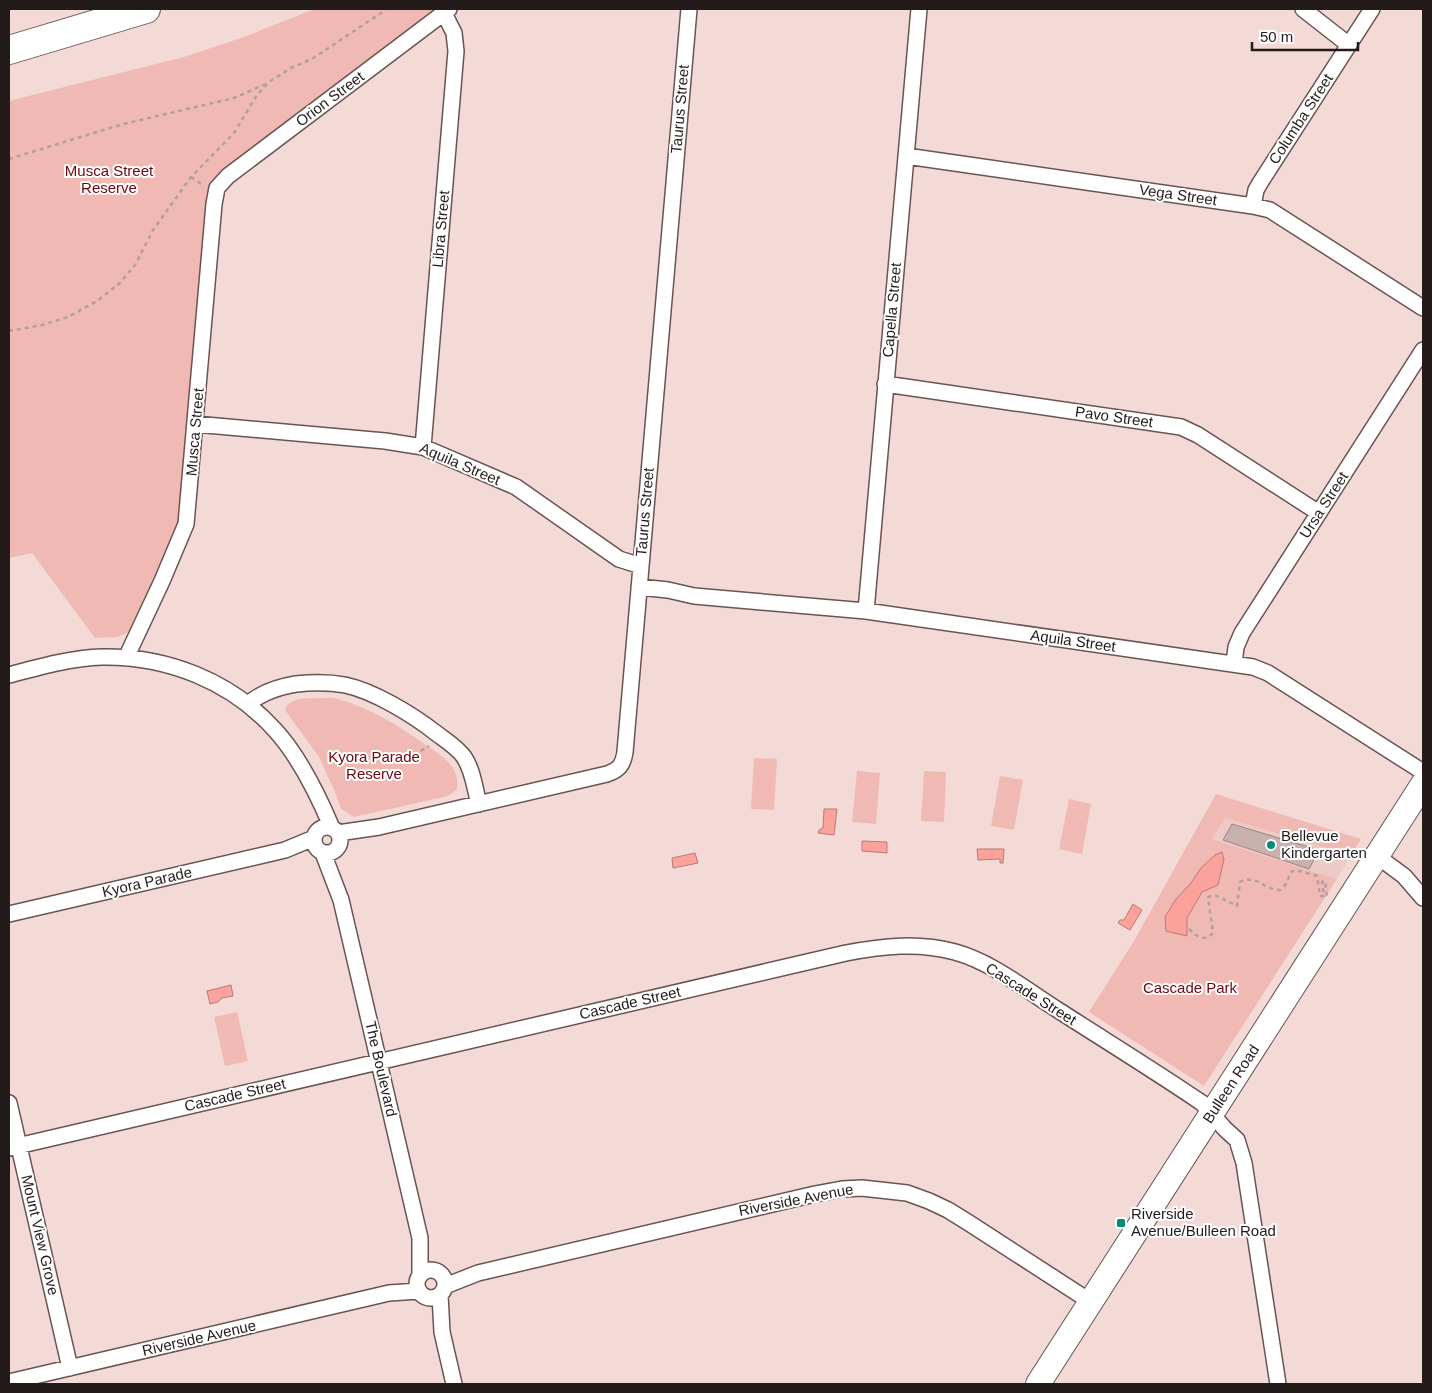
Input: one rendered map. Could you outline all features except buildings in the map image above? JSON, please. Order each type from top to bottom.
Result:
[{"type":"highway","points":[[9,50],[146,9]]},
{"type":"main road","name":"Bulleen Road","points":[[1038,1384],[1423,784]]},
{"type":"street","name":"Taurus Street","points":[[327,840],[607,774],[619,768],[622,764],[625,752],[689,9]]},
{"type":"street","name":"Capella Street","points":[[866,611],[919,9]]},
{"type":"street","name":"Columba Street","points":[[1253,206],[1256,190],[1260,183],[1372,9]]},
{"type":"street","name":"Orion Street","points":[[215,194],[228,176],[447,11]]},
{"type":"street","name":"Libra Street","points":[[423,447],[456,51],[454,33],[447,11]]},
{"type":"street","points":[[1306,11],[1352,40]]},
{"type":"street","name":"Vega Street","points":[[906,156],[1270,210],[1423,308]]},
{"type":"street","name":"Musca Street","points":[[126,658],[183,534],[189,511],[215,194]]},
{"type":"street","name":"Ursa Street","points":[[1234,664],[1236,646],[1242,633],[1423,350]]},
{"type":"street","name":"Pavo Street","points":[[885,384],[1181,427],[1198,435],[1319,513]]},
{"type":"street","name":"Aquila Street","points":[[195,424],[375,440],[423,447],[516,487],[620,559],[641,566]]},
{"type":"street","name":"Aquila Street","points":[[638,591],[667,597],[694,596],[866,611],[1253,666],[1268,673],[1423,772]]},
{"type":"street","name":"The Boulevard","points":[[9,675],[81,659],[126,658],[168,664],[212,681],[248,704],[276,731],[297,761],[305,775],[327,840],[454,1384]]},
{"type":"street","points":[[248,704],[259,695],[272,689],[308,683],[347,686],[369,694],[412,716],[457,750],[468,765],[479,804]]},
{"type":"street","name":"Kyora Parade","points":[[9,914],[327,840]]},
{"type":"street","points":[[1377,856],[1404,876],[1423,898]]},
{"type":"street","name":"Cascade Street","points":[[14,1147],[846,953],[877,947],[912,945],[937,948],[957,952],[999,973],[1197,1100],[1237,1140],[1242,1151],[1278,1384]]},
{"type":"street","name":"Mount View Grove","points":[[9,1103],[14,1147],[70,1368]]},
{"type":"street","name":"Riverside Avenue","points":[[9,1382],[842,1189],[862,1188],[907,1193],[948,1210],[1091,1302]]},
{"type":"path","points":[[9,159],[123,124],[234,98],[312,59],[387,9]]},
{"type":"path","points":[[9,331],[42,325],[68,317],[98,301],[120,283],[135,265],[154,230],[191,177],[234,133],[257,95],[269,82]]},
{"type":"path","points":[[400,763],[429,746]]},
{"type":"path","points":[[1189,929],[1200,938],[1210,936],[1213,933],[1213,926],[1208,897],[1214,895],[1237,906],[1240,882],[1247,879],[1252,879],[1271,889],[1280,890],[1286,884],[1291,872],[1296,870],[1317,876],[1323,904]]},
{"type":"path","points":[[1320,896],[1324,896],[1322,882],[1325,881],[1327,898]]},
{"type":"shaded area","points":[[824,809],[837,809],[834,835],[818,833],[823,828]]},
{"type":"shaded area","points":[[1225,818],[1351,855],[1337,879],[1211,839]]},
{"type":"shaded area","points":[[862,841],[887,842],[887,853],[862,851]]},
{"type":"shaded area","points":[[977,849],[1004,849],[1003,863],[1000,863],[1000,859],[978,860]]},
{"type":"shaded area","points":[[1222,852],[1224,859],[1218,885],[1202,892],[1187,918],[1187,936],[1166,931],[1165,917],[1176,899],[1191,883],[1201,868],[1215,855]]},
{"type":"shaded area","points":[[695,853],[698,863],[673,868],[672,858]]},
{"type":"shaded area","points":[[1133,904],[1142,910],[1130,930],[1118,923],[1120,920],[1124,920]]},
{"type":"shaded area","points":[[231,985],[233,996],[222,998],[218,1002],[210,1004],[207,991]]},
{"type":"green space","name":"Musca Street Reserve","points":[[314,9],[437,9],[217,176],[212,184],[179,521],[176,532],[130,632],[116,637],[95,638],[32,553],[9,558],[9,101],[184,57],[244,37]]},
{"type":"green space","name":"Kyora Parade Reserve","points":[[333,698],[350,703],[373,712],[405,731],[448,762],[456,775],[457,789],[444,797],[354,817],[341,809],[319,757],[285,710],[294,701]]},
{"type":"green space","points":[[754,758],[777,759],[774,810],[751,809]]},
{"type":"green space","points":[[857,771],[880,773],[876,824],[852,822]]},
{"type":"green space","points":[[924,771],[946,772],[944,822],[921,821]]},
{"type":"green space","points":[[1000,776],[1023,780],[1014,830],[991,826]]},
{"type":"green space","name":"Cascade Park","points":[[1216,794],[1361,839],[1351,855],[1225,818],[1212,839],[1337,879],[1204,1086],[1089,1012],[1134,941]]},
{"type":"green space","points":[[1069,799],[1091,804],[1082,854],[1059,849]]},
{"type":"green space","points":[[237,1012],[248,1061],[225,1066],[214,1017]]},
{"type":"place","name":"Bellevue Kindergarten","points":[[1271,845]]},
{"type":"place","name":"Riverside Avenue/Bulleen Road","points":[[1121,1223]]}]
